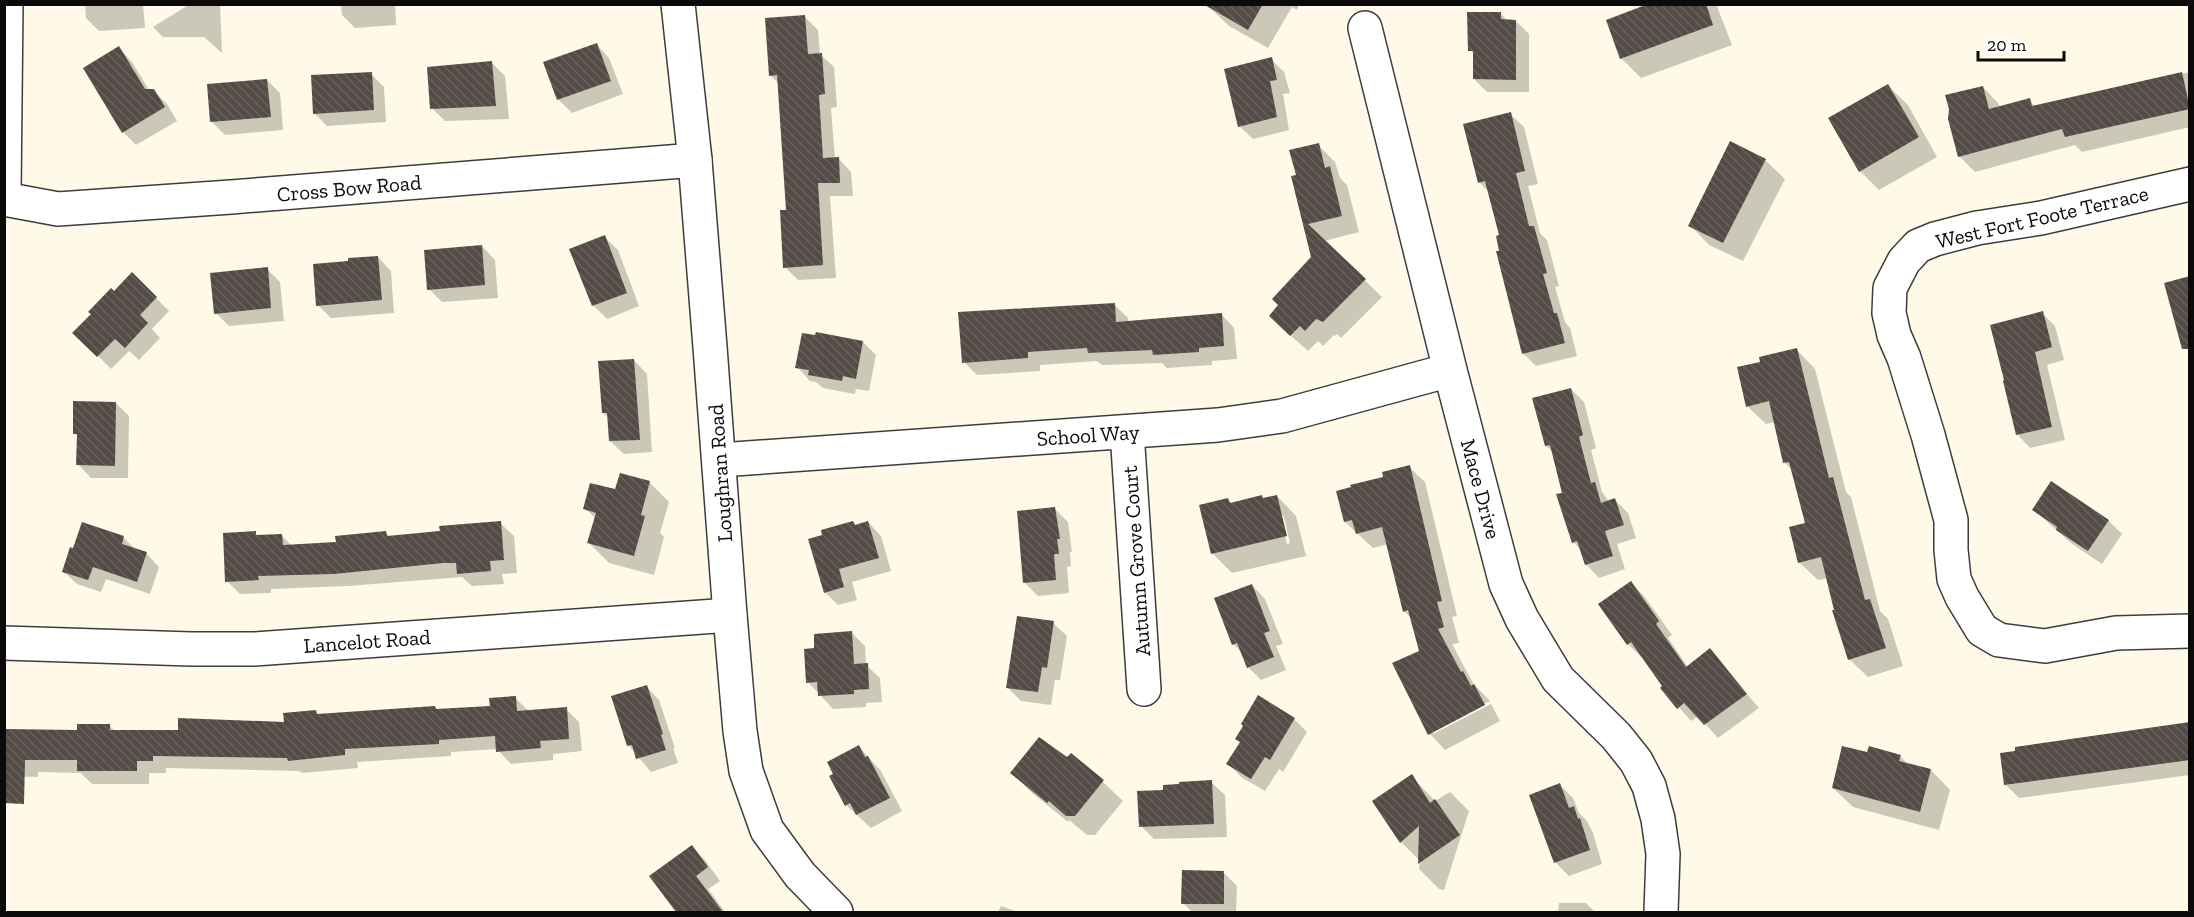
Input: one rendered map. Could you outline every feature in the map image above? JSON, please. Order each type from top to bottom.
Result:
[{"type":"street","points":[[4,194],[6,4]]},
{"type":"street","name":"Loughran Road","points":[[678,4],[695,160],[720,460],[730,615],[740,731],[746,771],[768,830],[800,875],[836,912]]},
{"type":"street","name":"Mace Drive","points":[[1365,28],[1506,584],[1522,619],[1558,679],[1616,736],[1636,761],[1648,786],[1658,819],[1663,854],[1661,912]]},
{"type":"street","name":"Cross Bow Road","points":[[4,199],[58,209],[695,160]]},
{"type":"street","name":"West Fort Foote Terrace","points":[[2190,184],[2041,218],[1977,228],[1918,246],[1904,261],[1890,288],[1889,313],[1894,335],[1904,358],[1928,435],[1951,520],[1954,579],[1982,630],[1999,640],[2044,646],[2116,633],[2190,631]]},
{"type":"street","name":"School Way","points":[[720,460],[1218,425],[1282,416],[1450,370]]},
{"type":"street","name":"Autumn Grove Court","points":[[1127,432],[1144,689]]},
{"type":"street","name":"Lancelot Road","points":[[4,643],[254,649],[730,615]]},
{"type":"building","points":[[1203,4],[1263,4],[1248,30]]},
{"type":"building","points":[[1648,4],[1706,4],[1713,25],[1620,59],[1606,20]]},
{"type":"building","points":[[1467,12],[1501,12],[1501,19],[1516,20],[1516,80],[1473,79],[1473,51],[1468,51]]},
{"type":"building","points":[[805,15],[808,54],[822,53],[825,94],[819,95],[823,158],[839,157],[840,183],[818,183],[823,265],[783,268],[780,210],[786,210],[777,75],[769,76],[765,18]]},
{"type":"building","points":[[597,43],[611,81],[557,100],[543,62]]},
{"type":"building","points":[[119,46],[145,89],[154,89],[165,107],[122,133],[83,68]]},
{"type":"building","points":[[1272,57],[1277,80],[1270,81],[1277,117],[1238,127],[1224,69]]},
{"type":"building","points":[[492,61],[496,106],[430,109],[427,67]]},
{"type":"building","points":[[372,72],[374,110],[313,114],[311,75]]},
{"type":"building","points":[[2182,72],[2190,109],[2065,137],[2062,129],[1958,157],[1948,119],[1949,109],[1945,95],[1983,86],[1989,109],[2030,98],[2032,106]]},
{"type":"building","points":[[267,79],[271,117],[210,122],[207,84]]},
{"type":"building","points":[[1888,84],[1919,137],[1859,172],[1828,118]]},
{"type":"building","points":[[1511,112],[1525,171],[1516,173],[1529,226],[1534,226],[1547,273],[1543,274],[1565,343],[1522,354],[1496,251],[1499,251],[1496,236],[1499,235],[1485,181],[1478,183],[1463,124]]},
{"type":"building","points":[[1730,141],[1766,159],[1723,243],[1688,226]]},
{"type":"building","points":[[1319,143],[1325,168],[1330,166],[1342,216],[1308,224],[1366,279],[1323,322],[1316,319],[1305,331],[1300,326],[1290,336],[1269,316],[1278,305],[1272,299],[1311,257],[1291,176],[1296,175],[1289,150]]},
{"type":"building","points":[[605,235],[627,293],[592,306],[569,249]]},
{"type":"building","points":[[482,245],[485,285],[427,290],[424,250]]},
{"type":"building","points":[[378,256],[382,300],[316,306],[313,264]]},
{"type":"building","points":[[268,267],[271,308],[214,314],[210,273]]},
{"type":"building","points":[[132,272],[157,297],[140,315],[148,323],[125,348],[115,339],[97,357],[72,333],[91,314],[88,312],[111,288],[114,291]]},
{"type":"building","points":[[2190,276],[2190,349],[2182,349],[2164,283]]},
{"type":"building","points":[[1115,303],[1116,322],[1222,313],[1224,346],[1199,348],[1199,352],[1153,355],[1152,350],[1088,353],[1087,348],[1028,352],[1028,358],[962,363],[958,312]]},
{"type":"building","points":[[2043,311],[2052,347],[2035,352],[2052,427],[2016,435],[1990,325]]},
{"type":"building","points":[[816,332],[863,341],[856,379],[843,376],[842,381],[808,375],[809,370],[795,368],[802,333],[815,335]]},
{"type":"building","points":[[1797,348],[1829,478],[1833,477],[1865,600],[1870,599],[1886,648],[1848,660],[1832,610],[1834,610],[1821,557],[1798,563],[1789,527],[1805,523],[1789,462],[1783,463],[1769,401],[1746,407],[1737,367],[1760,362],[1759,357]]},
{"type":"building","points":[[634,359],[640,440],[609,441],[607,413],[602,413],[598,361]]},
{"type":"building","points":[[1571,388],[1583,435],[1579,437],[1591,483],[1595,482],[1601,503],[1615,498],[1624,525],[1605,531],[1613,556],[1585,565],[1577,541],[1572,543],[1556,494],[1562,493],[1550,445],[1545,446],[1532,398]]},
{"type":"building","points":[[73,401],[116,402],[115,466],[76,465],[77,434],[73,434]]},
{"type":"building","points":[[1410,465],[1442,601],[1437,602],[1444,627],[1438,629],[1461,672],[1463,671],[1471,686],[1474,684],[1485,705],[1428,735],[1392,663],[1419,651],[1408,610],[1403,612],[1382,527],[1356,534],[1352,520],[1344,522],[1336,491],[1383,477],[1382,472]]},
{"type":"building","points":[[620,473],[650,481],[641,515],[645,516],[634,556],[587,543],[596,513],[583,509],[590,483],[615,489]]},
{"type":"building","points":[[2051,481],[2109,520],[2088,551],[2056,530],[2057,527],[2032,510]]},
{"type":"building","points":[[1262,495],[1263,498],[1277,495],[1287,536],[1211,554],[1199,505],[1228,498],[1230,503]]},
{"type":"building","points":[[1055,507],[1060,539],[1057,539],[1059,554],[1054,554],[1056,580],[1023,583],[1017,511]]},
{"type":"building","points":[[501,521],[504,560],[490,561],[491,571],[457,574],[456,563],[443,563],[334,574],[258,576],[259,580],[225,582],[223,533],[256,531],[256,535],[282,534],[283,545],[336,542],[335,536],[386,531],[387,536],[440,531],[439,526]]},
{"type":"building","points":[[853,521],[855,525],[868,521],[879,558],[839,569],[844,587],[824,593],[808,539],[822,535],[821,530]]},
{"type":"building","points":[[82,522],[124,536],[122,544],[147,552],[137,582],[93,567],[88,580],[62,572],[70,547],[73,548]]},
{"type":"building","points":[[1631,581],[1659,621],[1656,624],[1686,667],[1710,648],[1747,694],[1704,725],[1684,703],[1677,709],[1660,688],[1662,686],[1631,642],[1627,645],[1598,604]]},
{"type":"building","points":[[1252,584],[1270,631],[1264,633],[1274,657],[1247,668],[1237,643],[1232,645],[1214,598]]},
{"type":"building","points":[[1017,616],[1054,621],[1047,668],[1042,667],[1038,692],[1006,688]]},
{"type":"building","points":[[852,631],[854,664],[868,663],[869,689],[854,690],[854,694],[818,696],[817,682],[806,683],[804,649],[814,648],[814,634]]},
{"type":"building","points":[[647,685],[666,750],[636,759],[632,745],[627,746],[611,696]]},
{"type":"building","points":[[1258,695],[1295,718],[1270,760],[1265,757],[1251,779],[1226,764],[1240,742],[1235,739]]},
{"type":"building","points":[[516,696],[517,711],[567,707],[569,739],[540,741],[541,748],[496,752],[495,736],[439,740],[439,744],[345,749],[345,755],[288,761],[287,758],[153,756],[153,761],[137,761],[137,771],[77,771],[77,760],[25,760],[24,804],[4,803],[4,729],[77,730],[77,724],[110,724],[110,730],[178,730],[178,718],[284,722],[283,713],[316,710],[317,714],[435,706],[436,709],[490,706],[489,698]]},
{"type":"building","points":[[2190,722],[2190,760],[2004,785],[2000,753],[2015,751],[2015,747]]},
{"type":"building","points":[[1039,737],[1067,757],[1071,753],[1104,780],[1075,816],[1066,816],[1010,773]]},
{"type":"building","points":[[859,745],[865,757],[868,756],[890,798],[856,815],[850,803],[845,806],[829,776],[833,774],[827,762]]},
{"type":"building","points":[[1842,746],[1867,752],[1869,746],[1901,755],[1899,761],[1931,769],[1920,812],[1832,788]]},
{"type":"building","points":[[1412,774],[1430,803],[1435,799],[1460,835],[1418,864],[1419,826],[1400,843],[1372,801]]},
{"type":"building","points":[[1212,780],[1214,824],[1139,827],[1137,791],[1163,790],[1163,785],[1179,784],[1179,782]]},
{"type":"building","points":[[1560,783],[1569,808],[1574,806],[1578,819],[1580,818],[1590,850],[1554,863],[1529,795]]},
{"type":"building","points":[[692,845],[708,867],[696,876],[723,912],[676,912],[649,876]]},
{"type":"building","points":[[1182,870],[1224,871],[1224,904],[1181,904]]}]
